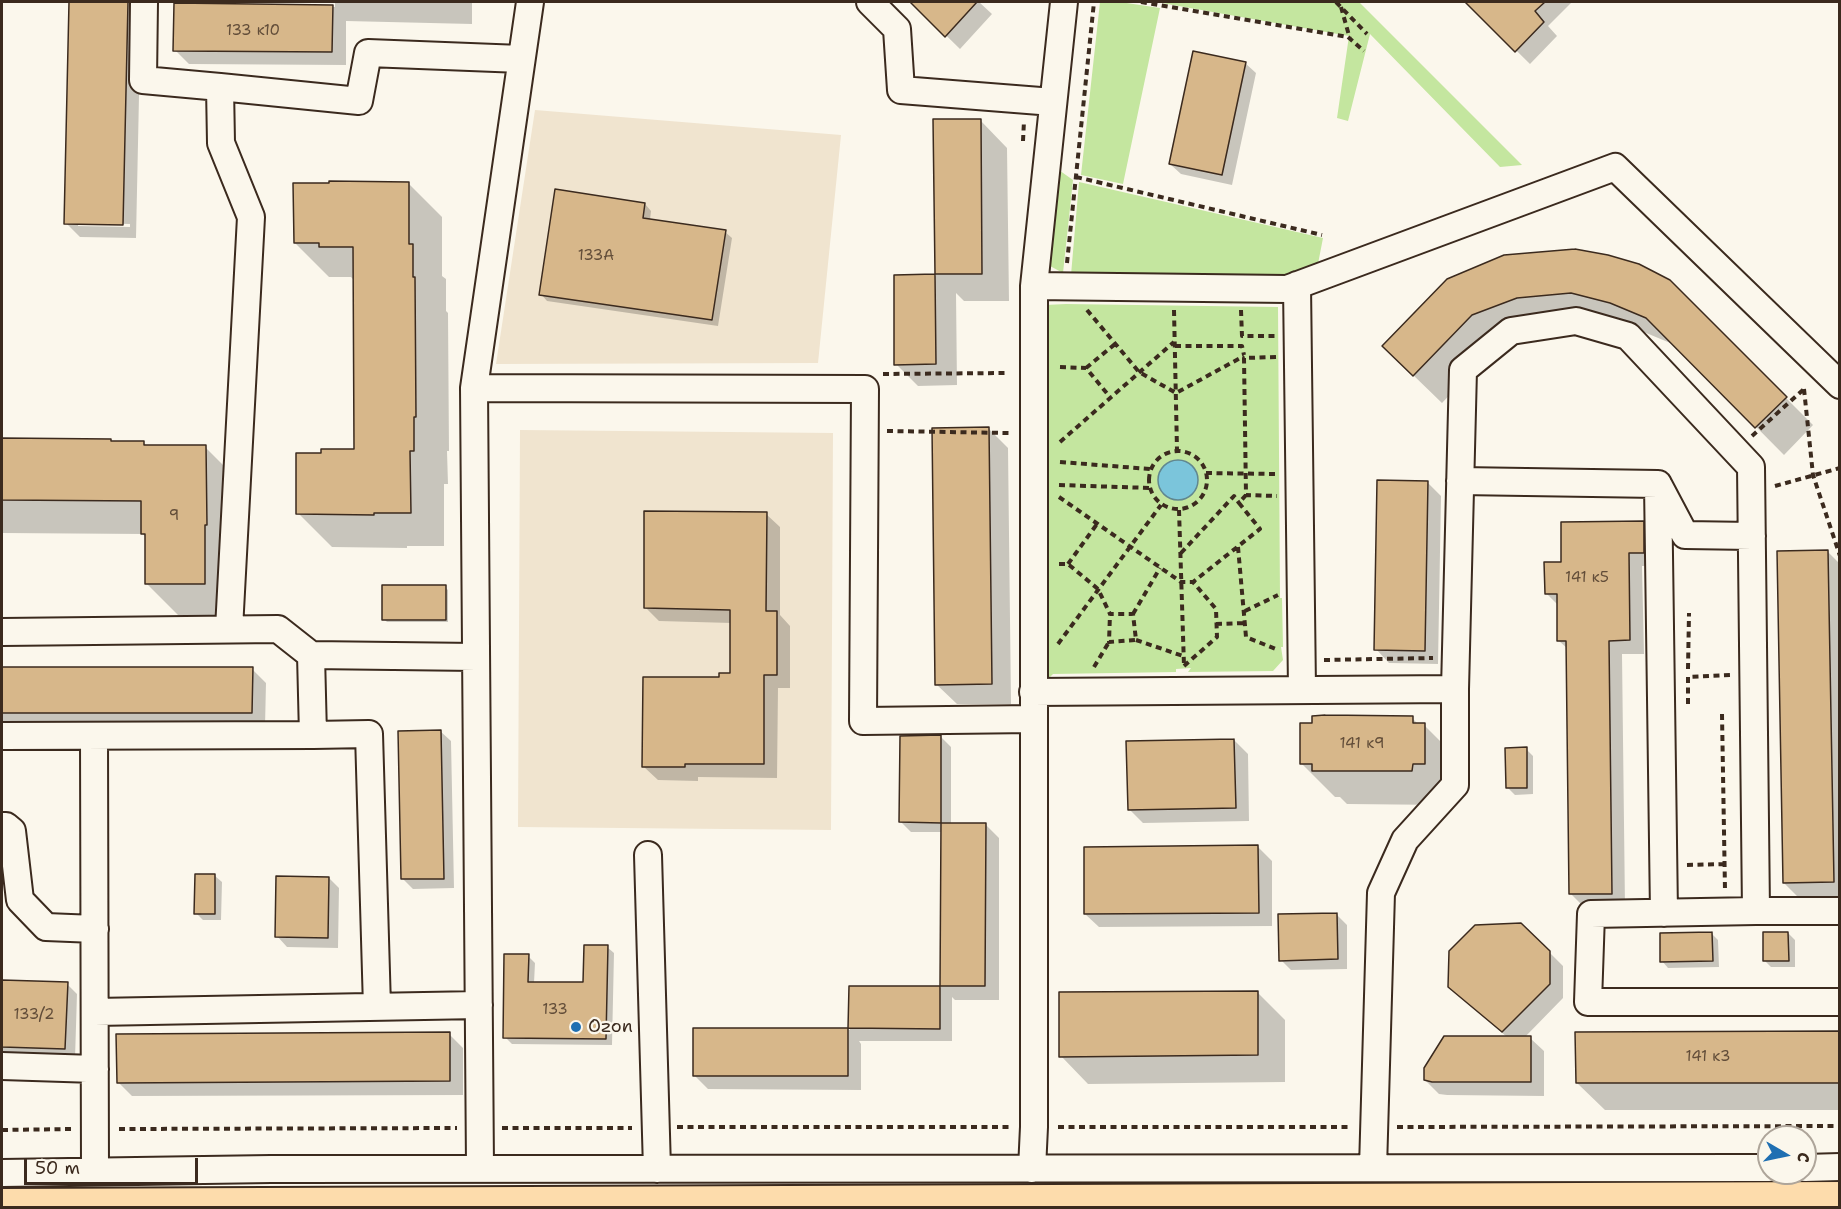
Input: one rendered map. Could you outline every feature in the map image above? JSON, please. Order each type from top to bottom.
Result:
[{"type":"main road","points":[[2,1205],[1839,1198]]},
{"type":"lane","points":[[144,2],[143,80],[359,101],[368,53],[521,59]]},
{"type":"lane","points":[[480,1168],[474,388],[530,2]]},
{"type":"lane","points":[[870,2],[897,29],[901,90],[1053,102]]},
{"type":"lane","points":[[1032,1169],[1034,1127],[1034,286],[1064,2]]},
{"type":"lane","points":[[220,87],[221,142],[251,217],[229,629]]},
{"type":"lane","points":[[1034,286],[1287,289],[1615,167],[1832,377]]},
{"type":"lane","points":[[1297,285],[1295,657],[1302,689]]},
{"type":"lane","points":[[1373,1168],[1382,893],[1405,840],[1455,785],[1455,689],[1463,370],[1511,331],[1576,321],[1628,336],[1751,467],[1756,911]]},
{"type":"lane","points":[[474,388],[865,388],[863,720],[1033,719]]},
{"type":"lane","points":[[1460,481],[1658,484]]},
{"type":"lane","points":[[1658,484],[1685,535],[1752,536]]},
{"type":"lane","points":[[1658,484],[1664,913]]},
{"type":"lane","points":[[2,632],[278,629],[311,655],[476,657]]},
{"type":"lane","points":[[311,655],[313,735]]},
{"type":"lane","points":[[1033,692],[1455,689]]},
{"type":"lane","points":[[2,736],[369,734],[377,1007]]},
{"type":"lane","points":[[94,736],[95,1171]]},
{"type":"lane","points":[[2,826],[12,831],[20,900],[46,927],[95,929]]},
{"type":"lane","points":[[648,855],[657,1169]]},
{"type":"lane","points":[[1839,910],[1591,914],[1588,1002],[1839,1002]]},
{"type":"lane","points":[[95,1012],[479,1005]]},
{"type":"lane","points":[[2,1066],[95,1069]]},
{"type":"lane","points":[[1817,1168],[1839,1167]]},
{"type":"lane","points":[[2,1173],[480,1168],[1757,1168]]},
{"type":"path","points":[[1066,273],[1094,2]]},
{"type":"path","points":[[1140,2],[1350,39],[1364,51]]},
{"type":"path","points":[[1336,2],[1367,34]]},
{"type":"path","points":[[1340,6],[1350,39]]},
{"type":"path","points":[[1022,145],[1026,100]]},
{"type":"path","points":[[1076,177],[1322,235]]},
{"type":"path","points":[[1173,300],[1177,450]]},
{"type":"path","points":[[1239,503],[1246,495],[1241,300]]},
{"type":"path","points":[[1085,306],[1139,372],[1176,393]]},
{"type":"path","points":[[1242,336],[1282,336]]},
{"type":"path","points":[[1060,376],[1060,367],[1086,368],[1115,344]]},
{"type":"path","points":[[1060,441],[1174,344],[1242,346]]},
{"type":"path","points":[[1176,393],[1244,357],[1283,357]]},
{"type":"path","points":[[1008,362],[1008,385]]},
{"type":"path","points":[[1086,368],[1110,397]]},
{"type":"path","points":[[882,374],[1008,373]]},
{"type":"path","points":[[1736,451],[1804,389],[1832,377]]},
{"type":"path","points":[[1804,389],[1813,475],[1839,556]]},
{"type":"path","points":[[865,431],[1009,433],[1009,421]]},
{"type":"path","points":[[1059,472],[1060,430]]},
{"type":"path","points":[[1177,450],[1198,459],[1208,479],[1206,491],[1200,501],[1190,508],[1179,510],[1167,508],[1157,502],[1148,481],[1150,469],[1156,460],[1166,453],[1177,450]]},
{"type":"path","points":[[1060,462],[1150,469]]},
{"type":"path","points":[[1751,493],[1839,468]]},
{"type":"path","points":[[1206,473],[1285,474]]},
{"type":"path","points":[[1059,478],[1059,508]]},
{"type":"path","points":[[1059,485],[1150,488]]},
{"type":"path","points":[[1246,495],[1285,496]]},
{"type":"path","points":[[1059,497],[1181,582],[1193,582],[1260,529],[1234,496],[1180,553]]},
{"type":"path","points":[[1058,644],[1161,504]]},
{"type":"path","points":[[1179,510],[1184,672]]},
{"type":"path","points":[[1068,564],[1097,524]]},
{"type":"path","points":[[1238,547],[1246,637],[1295,657],[1456,658]]},
{"type":"path","points":[[1059,553],[1059,565],[1068,564],[1098,589],[1110,614],[1109,642],[1092,671]]},
{"type":"path","points":[[1136,640],[1133,614],[1161,568]]},
{"type":"path","points":[[1184,666],[1216,637],[1216,609],[1193,582]]},
{"type":"path","points":[[1245,611],[1287,591]]},
{"type":"path","points":[[1110,614],[1133,614]]},
{"type":"path","points":[[1688,669],[1689,614]]},
{"type":"path","points":[[1216,624],[1245,623]]},
{"type":"path","points":[[1058,636],[1058,653]]},
{"type":"path","points":[[1109,642],[1136,640],[1184,656]]},
{"type":"path","points":[[1688,709],[1688,677],[1753,674]]},
{"type":"path","points":[[1722,714],[1725,912]]},
{"type":"path","points":[[1687,854],[1687,865],[1724,864]]},
{"type":"path","points":[[670,1127],[1839,1126]]},
{"type":"path","points":[[2,1130],[469,1128]]},
{"type":"path","points":[[492,1128],[643,1128]]},
{"type":"shaded area","points":[[535,110],[841,135],[818,363],[496,364]]},
{"type":"shaded area","points":[[520,430],[833,433],[831,830],[518,827]]},
{"type":"green space","points":[[1100,2],[1120,2],[1160,8],[1123,184],[1081,175]]},
{"type":"green space","points":[[1156,2],[1359,2],[1522,165],[1500,167],[1370,34],[1348,121],[1337,118],[1349,36]]},
{"type":"green space","points":[[1056,168],[1073,180],[1063,273],[1050,266],[1047,259]]},
{"type":"green space","points":[[1079,182],[1323,238],[1317,269],[1271,277],[1071,275]]},
{"type":"green space","points":[[1045,305],[1278,307],[1280,598],[1282,598],[1283,660],[1273,671],[1188,672],[1191,668],[1176,669],[1176,672],[1053,674],[1046,678]]},
{"type":"water","points":[[1178,460],[1186,461],[1192,466],[1197,472],[1197,488],[1192,494],[1186,499],[1178,500],[1170,499],[1164,494],[1159,488],[1158,480],[1159,472],[1164,466],[1170,461]]},
{"type":"building","points":[[69,2],[128,2],[123,225],[64,224]]},
{"type":"building","points":[[910,2],[977,2],[945,37]]},
{"type":"building","points":[[1465,2],[1545,2],[1535,11],[1544,22],[1515,52]]},
{"type":"building","points":[[174,3],[333,5],[332,52],[173,51]]},
{"type":"building","points":[[1193,51],[1246,62],[1222,175],[1169,164]]},
{"type":"building","points":[[933,119],[981,119],[982,274],[935,274]]},
{"type":"building","points":[[329,181],[409,182],[409,244],[413,244],[413,277],[415,277],[416,417],[414,417],[414,451],[410,451],[411,513],[296,514],[296,453],[321,453],[321,449],[354,449],[353,247],[319,247],[319,243],[294,243],[293,183],[329,183]]},
{"type":"building","points":[[555,189],[645,203],[643,218],[726,230],[712,320],[539,295]]},
{"type":"building","points":[[1575,249],[1639,264],[1670,280],[1787,397],[1755,428],[1646,318],[1610,303],[1571,293],[1517,298],[1472,315],[1413,376],[1382,346],[1447,279],[1504,255]]},
{"type":"building","points":[[935,274],[936,364],[894,365],[894,275]]},
{"type":"building","points":[[989,427],[992,684],[935,685],[932,428]]},
{"type":"building","points":[[2,438],[111,439],[111,441],[144,441],[144,445],[206,445],[205,584],[145,584],[145,534],[141,534],[141,501],[2,500]]},
{"type":"building","points":[[1377,480],[1428,481],[1425,651],[1374,650]]},
{"type":"building","points":[[644,511],[767,512],[766,611],[777,611],[777,675],[764,675],[764,764],[685,764],[685,767],[642,767],[643,677],[719,677],[719,673],[730,673],[730,610],[644,608]]},
{"type":"building","points":[[1644,521],[1644,553],[1629,553],[1630,640],[1609,641],[1612,894],[1569,894],[1566,641],[1557,641],[1557,594],[1545,594],[1544,562],[1561,562],[1561,522]]},
{"type":"building","points":[[1828,550],[1834,882],[1783,883],[1777,551]]},
{"type":"building","points":[[382,585],[446,585],[446,620],[382,620]]},
{"type":"building","points":[[2,667],[253,667],[252,713],[2,713]]},
{"type":"building","points":[[1312,716],[1413,716],[1413,723],[1425,723],[1425,764],[1413,764],[1412,771],[1312,771],[1312,764],[1300,764],[1300,723],[1312,723]]},
{"type":"building","points":[[441,730],[444,879],[401,879],[398,731]]},
{"type":"building","points":[[941,735],[941,823],[899,822],[900,736]]},
{"type":"building","points":[[1234,739],[1236,808],[1128,810],[1126,741]]},
{"type":"building","points":[[1527,747],[1527,788],[1506,788],[1505,748]]},
{"type":"building","points":[[941,823],[986,823],[985,986],[940,986]]},
{"type":"building","points":[[1258,845],[1259,913],[1084,914],[1084,847]]},
{"type":"building","points":[[195,874],[215,874],[215,914],[194,914]]},
{"type":"building","points":[[276,876],[329,877],[328,938],[275,937]]},
{"type":"building","points":[[1337,913],[1338,959],[1279,961],[1278,914]]},
{"type":"building","points":[[1521,923],[1550,951],[1550,984],[1502,1032],[1448,987],[1449,951],[1475,925]]},
{"type":"building","points":[[1712,932],[1713,961],[1660,962],[1660,933]]},
{"type":"building","points":[[1763,932],[1788,932],[1789,961],[1763,961]]},
{"type":"building","points":[[584,945],[608,945],[606,1039],[503,1038],[504,954],[529,954],[528,982],[583,982]]},
{"type":"building","points":[[2,980],[68,982],[65,1049],[2,1047]]},
{"type":"building","points":[[849,986],[940,986],[940,1029],[848,1028]]},
{"type":"building","points":[[1258,991],[1258,1055],[1059,1057],[1059,992]]},
{"type":"building","points":[[693,1028],[848,1028],[848,1076],[693,1076]]},
{"type":"building","points":[[1839,1031],[1839,1083],[1576,1083],[1575,1032]]},
{"type":"building","points":[[450,1032],[450,1081],[117,1083],[116,1034]]},
{"type":"building","points":[[1444,1036],[1531,1036],[1531,1082],[1432,1082],[1424,1080],[1424,1068]]},
{"type":"place","name":"Ozon","points":[[576,1027]]}]
